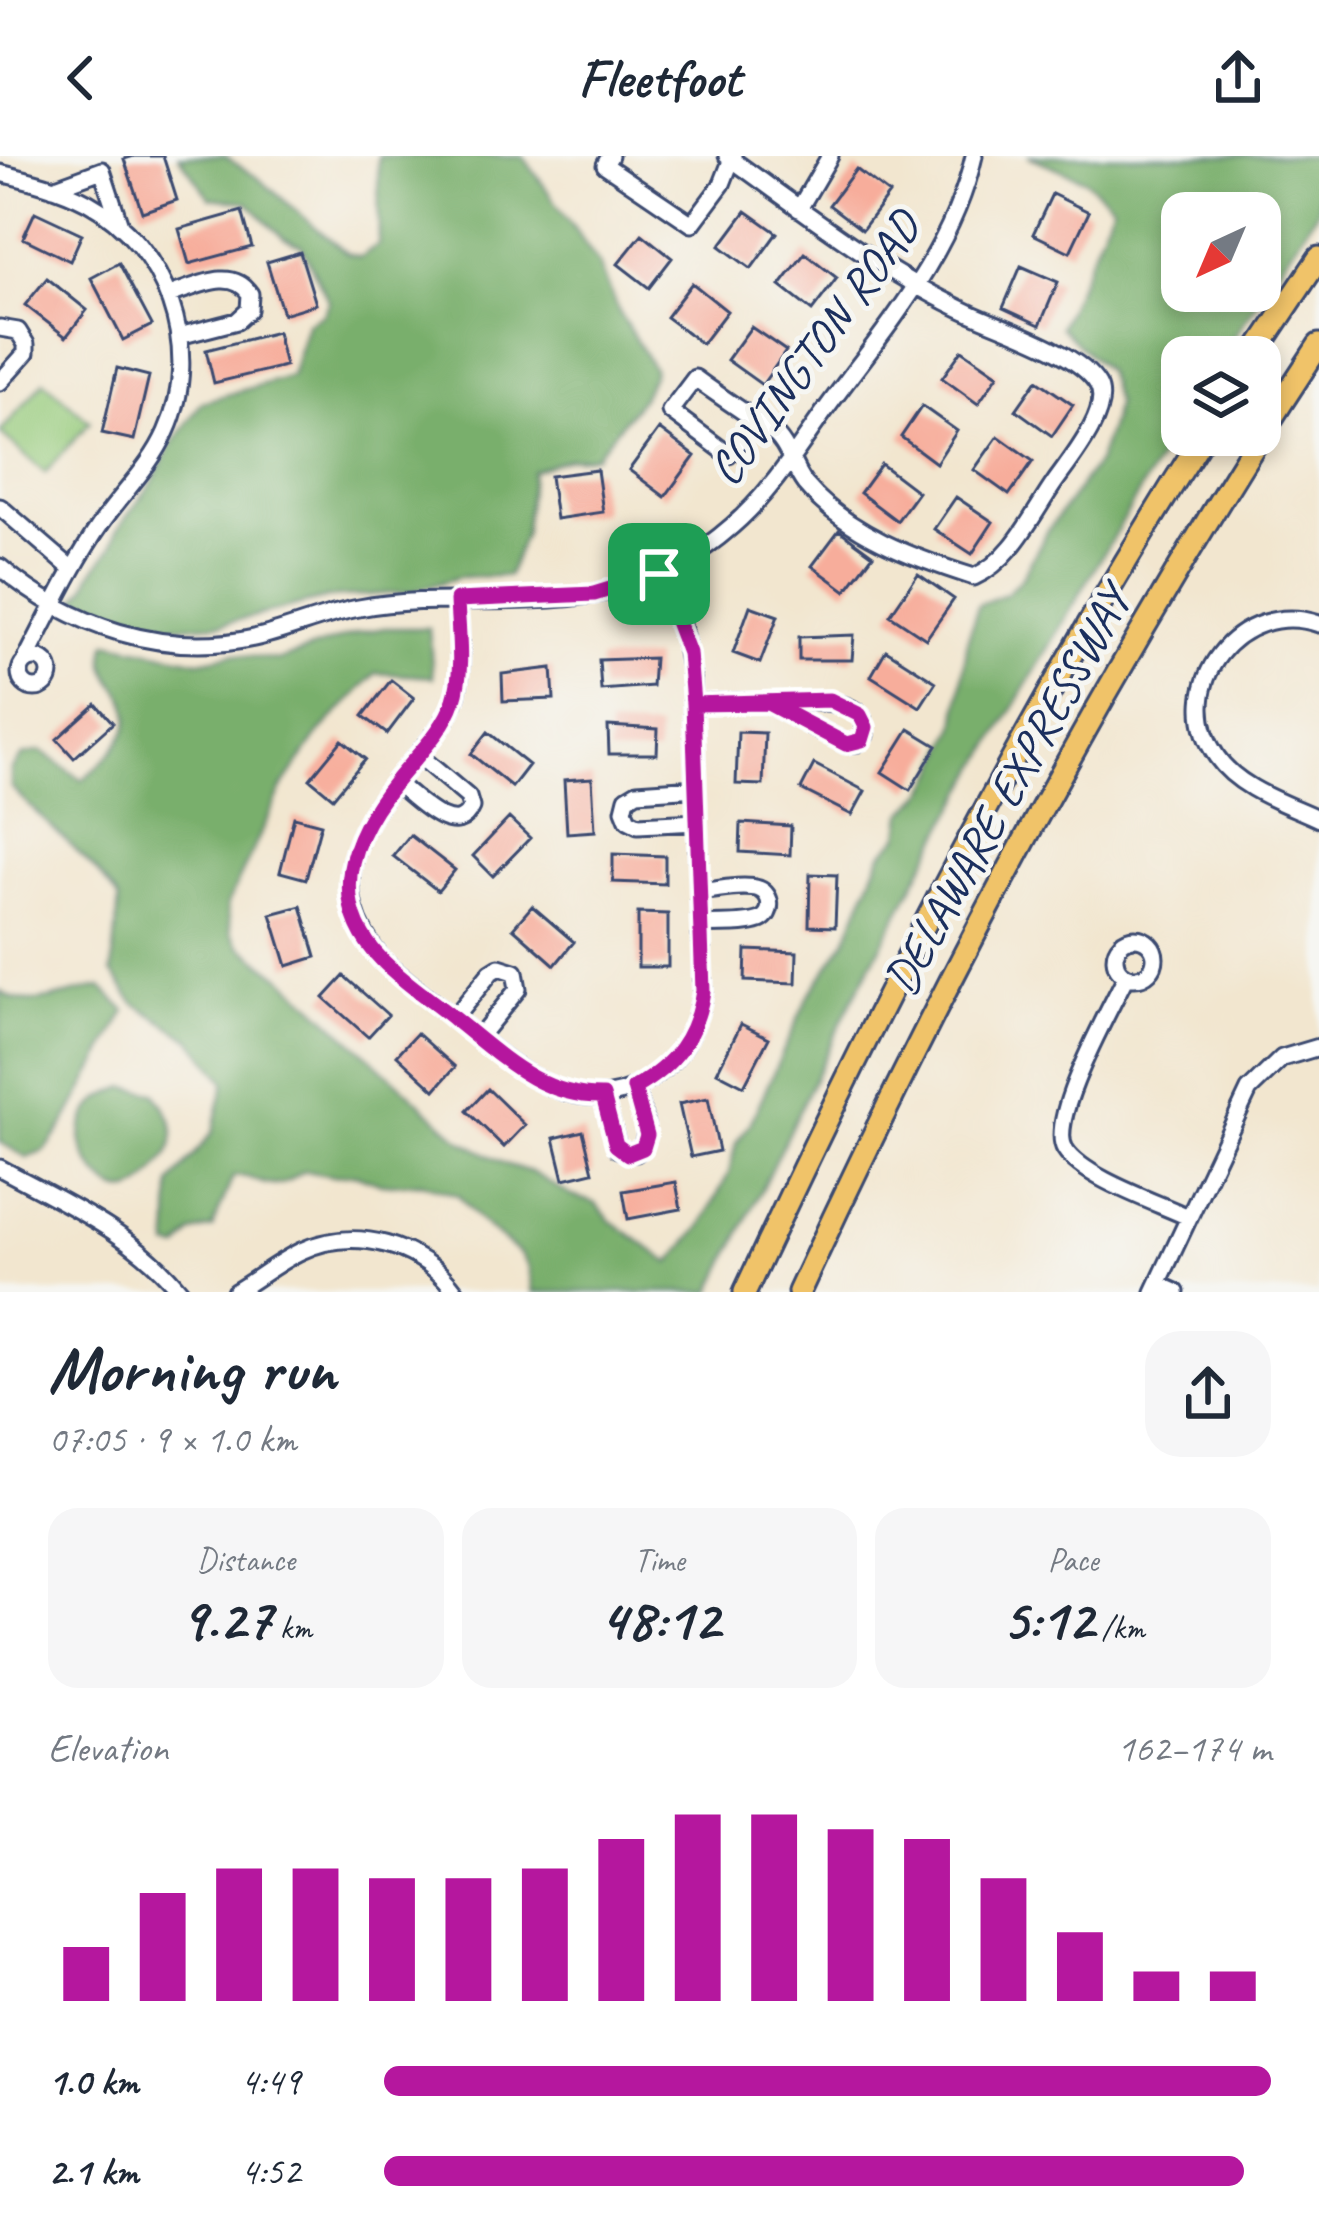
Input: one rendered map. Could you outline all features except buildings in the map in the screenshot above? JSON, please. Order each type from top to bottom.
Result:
[{"type":"highway","points":[[1267,336],[1319,258]]},
{"type":"highway","name":"DELAWARE EXPRESSWAY","points":[[800,1292],[925,1027],[1062,769],[1199,532],[1319,346]]},
{"type":"highway","name":"DELAWARE EXPRESSWAY","points":[[745,1292],[868,1033],[993,794],[1071,652],[1191,456]]},
{"type":"street","points":[[610,156],[605,166],[692,224],[722,184],[730,157],[862,255],[1078,367],[1098,385],[1101,400],[1094,422],[996,567],[974,577],[885,544],[834,509],[806,484],[789,461],[784,443],[695,378],[670,410],[729,455],[754,422]]},
{"type":"street","points":[[799,209],[830,156]]},
{"type":"street","name":"COVINGTON ROAD","points":[[0,567],[53,606],[136,638],[201,643],[259,637],[394,602],[594,594],[659,574],[698,553],[734,525],[789,461],[917,286],[955,219],[974,156]]},
{"type":"street","points":[[53,188],[102,170],[120,225]]},
{"type":"street","points":[[0,173],[89,203],[120,225],[146,254],[169,295],[179,336],[178,396],[165,436],[72,569],[26,659]]},
{"type":"street","points":[[169,295],[228,278],[240,281],[250,294],[249,310],[237,321],[179,336]]},
{"type":"street","points":[[0,328],[18,331],[26,344],[22,361],[0,382]]},
{"type":"street","points":[[0,507],[72,569]]},
{"type":"street","points":[[457,600],[456,694],[444,722],[368,818],[353,852],[349,879],[353,909],[367,942],[383,961],[478,1038],[547,1087],[603,1096],[634,1088],[672,1062],[695,1028],[703,991],[689,653],[659,574]]},
{"type":"street","points":[[1319,624],[1294,619],[1261,622],[1228,643],[1211,663],[1201,705],[1208,742],[1228,770],[1319,819]]},
{"type":"street","points":[[693,704],[830,700],[860,715],[865,735],[857,743],[846,744],[768,703]]},
{"type":"street","points":[[395,782],[448,821],[467,817],[468,796],[418,755]]},
{"type":"street","points":[[696,788],[637,792],[623,809],[628,820],[638,825],[697,822]]},
{"type":"street","points":[[700,892],[755,888],[770,902],[761,920],[701,925]]},
{"type":"street","points":[[454,1018],[491,971],[499,967],[515,972],[518,989],[478,1038]]},
{"type":"street","points":[[1126,976],[1067,1106],[1061,1139],[1069,1155],[1091,1172],[1188,1217]]},
{"type":"street","points":[[1176,1292],[1156,1288],[1242,1102],[1258,1078],[1282,1058],[1319,1047]]},
{"type":"street","points":[[603,1096],[618,1149],[636,1153],[647,1135],[634,1088]]},
{"type":"street","points":[[0,1168],[123,1237],[160,1267],[181,1292]]},
{"type":"street","points":[[235,1292],[300,1252],[357,1239],[393,1246],[413,1256],[445,1278],[456,1292]]},
{"type":"green space","points":[[179,156],[224,156],[258,178],[346,253],[360,257],[379,244],[378,156],[523,156],[599,264],[619,312],[654,370],[643,396],[595,456],[569,458],[532,471],[524,534],[508,576],[459,577],[411,592],[328,598],[222,624],[175,626],[108,614],[76,600],[202,402],[291,376],[307,323],[323,314],[329,301],[301,245],[284,238],[247,202],[210,198]]},
{"type":"green space","points":[[1028,156],[1319,156],[1319,208],[1281,266],[1281,192],[1161,192],[1161,312],[1251,312],[1235,336],[1161,336],[1161,455],[948,820],[846,1012],[712,1292],[533,1292],[521,1255],[481,1222],[458,1195],[422,1183],[381,1184],[355,1174],[305,1171],[276,1185],[233,1177],[212,1228],[192,1233],[179,1249],[169,1247],[171,1184],[213,1132],[225,1082],[192,1040],[134,1003],[112,972],[119,900],[81,855],[11,787],[11,770],[23,755],[41,751],[82,780],[126,730],[129,713],[104,659],[108,642],[199,661],[234,654],[279,660],[358,633],[429,628],[433,677],[376,673],[320,732],[284,784],[227,905],[231,933],[461,1140],[595,1203],[610,1220],[670,1263],[701,1227],[729,1173],[736,1143],[750,1124],[808,997],[846,940],[881,855],[900,835],[903,814],[926,791],[937,771],[956,725],[968,638],[978,605],[1006,594],[1022,577],[1048,530],[1098,461],[1116,403],[1105,370],[1060,327],[1113,205],[1084,179]]},
{"type":"green space","points":[[44,381],[90,422],[45,473],[0,433]]},
{"type":"green space","points":[[101,987],[126,1011],[65,1123],[45,1151],[27,1158],[0,1142],[0,991],[11,998],[36,1001]]},
{"type":"green space","points":[[126,1087],[155,1093],[174,1132],[170,1150],[157,1170],[141,1186],[124,1191],[95,1171],[81,1132],[90,1110]]},
{"type":"route","points":[[659,574],[594,594],[457,600],[458,678],[453,705],[363,826],[349,879],[359,926],[383,961],[525,1075],[564,1093],[603,1096],[616,1145],[628,1154],[643,1148],[647,1135],[634,1088],[672,1062],[700,1012],[693,704],[768,703],[846,744],[862,740],[866,727],[860,715],[830,700],[693,704],[689,653],[659,574]]}]
